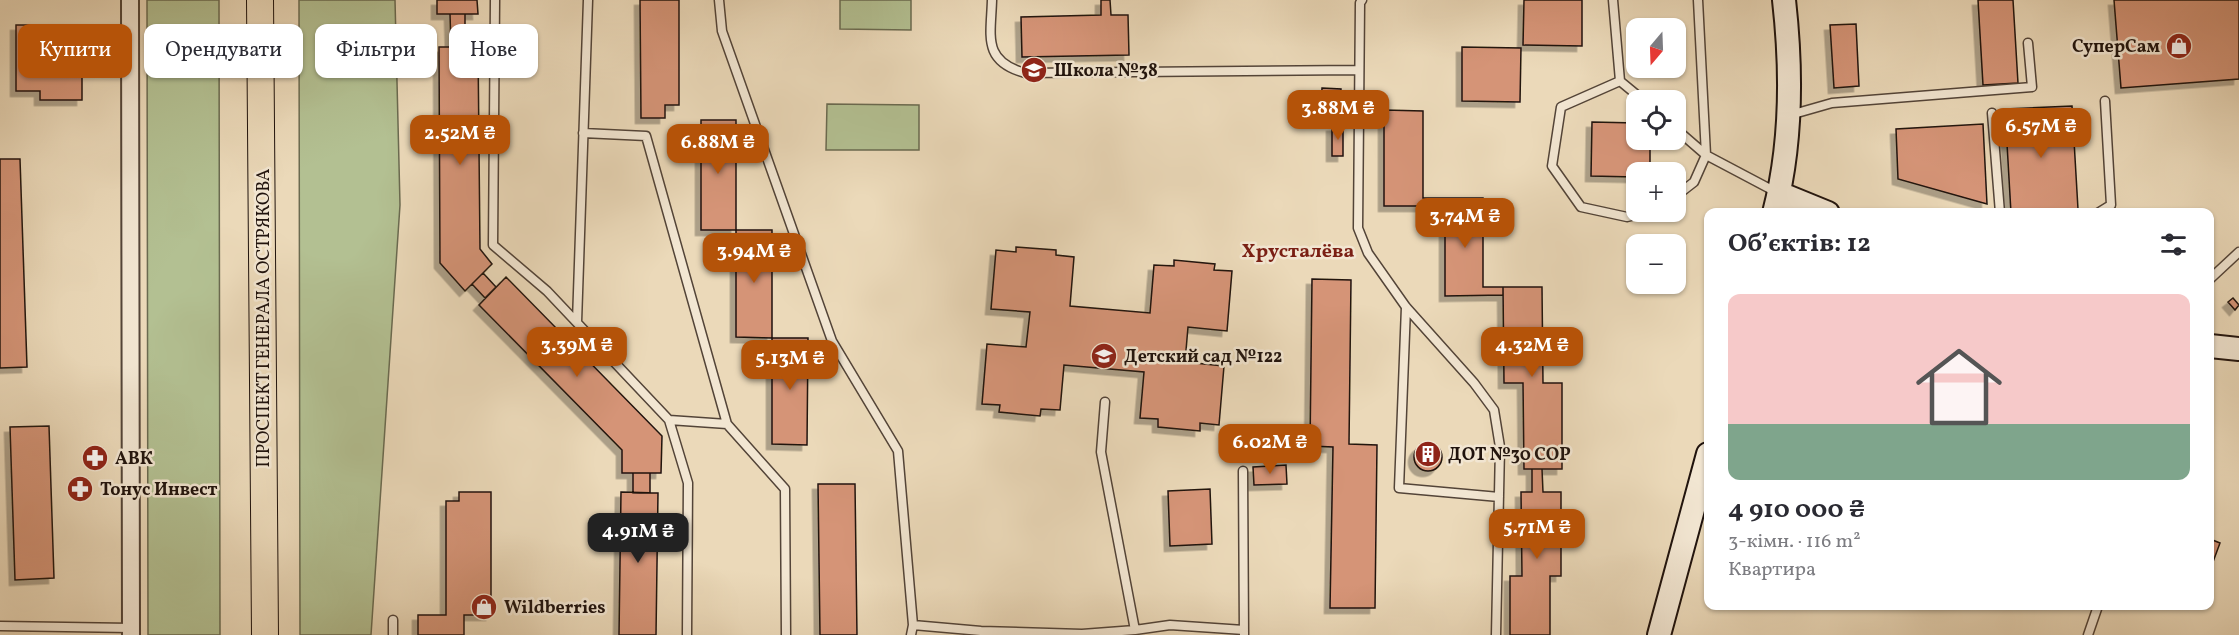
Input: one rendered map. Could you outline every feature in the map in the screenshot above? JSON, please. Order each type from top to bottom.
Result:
[{"type":"main road","name":"ПРОСПЕКТ ГЕНЕРАЛА ОСТРЯКОВА","points":[[260,0],[265,635]]},
{"type":"main road","points":[[1784,0],[1788,38],[1790,115],[1777,203],[1802,208]]},
{"type":"main road","points":[[2214,346],[2239,349]]},
{"type":"main road","points":[[1659,635],[1704,469]]},
{"type":"street","points":[[130,0],[131,631]]},
{"type":"lane","points":[[495,0],[493,244],[547,291],[669,420],[688,483],[687,635]]},
{"type":"lane","points":[[577,322],[588,0]]},
{"type":"lane","points":[[719,0],[722,31],[832,341],[898,450],[914,625],[911,635]]},
{"type":"lane","points":[[992,0],[992,49],[1009,69],[1025,73],[1358,70]]},
{"type":"lane","points":[[1362,0],[1360,3],[1358,70],[1358,228],[1368,253],[1406,307],[1474,383],[1494,410],[1500,447],[1496,635]]},
{"type":"lane","points":[[1613,0],[1620,81],[1631,90]]},
{"type":"lane","points":[[1686,188],[1694,182],[1706,155],[1698,0]]},
{"type":"lane","points":[[1790,115],[1832,104],[2032,87],[2028,43]]},
{"type":"lane","points":[[1620,81],[1561,107],[1552,166],[1581,207],[1626,217]]},
{"type":"lane","points":[[2105,101],[2111,205],[2106,208]]},
{"type":"lane","points":[[1992,113],[2000,208]]},
{"type":"lane","points":[[583,133],[646,136],[727,424],[785,489],[786,635]]},
{"type":"lane","points":[[1686,138],[1706,155],[1777,203]]},
{"type":"lane","points":[[2214,275],[2239,252]]},
{"type":"lane","points":[[1406,307],[1399,488],[1499,497]]},
{"type":"lane","points":[[1105,402],[1101,452],[1137,633]]},
{"type":"lane","points":[[669,420],[727,424]]},
{"type":"lane","points":[[914,625],[981,631],[1082,634],[1137,633],[1146,627],[1170,626],[1244,632],[1243,471]]},
{"type":"lane","points":[[2088,635],[2097,610]]},
{"type":"lane","points":[[393,620],[393,635]]},
{"type":"lane","points":[[0,626],[131,631]]},
{"type":"green space","points":[[147,0],[219,0],[219,24],[147,24]]},
{"type":"green space","points":[[299,0],[395,0],[396,24],[315,24],[315,78],[397,78],[400,205],[371,635],[300,635],[299,78],[303,78],[303,24],[299,24]]},
{"type":"green space","points":[[840,0],[911,0],[911,30],[840,29]]},
{"type":"green space","points":[[147,78],[219,78],[220,635],[148,635]]},
{"type":"green space","points":[[827,104],[919,105],[919,150],[826,150]]},
{"type":"building","points":[[437,0],[477,0],[478,14],[437,14]]},
{"type":"building","points":[[640,0],[679,0],[679,105],[665,105],[665,118],[641,118]]},
{"type":"building","points":[[1101,0],[1110,0],[1111,15],[1128,15],[1129,55],[1022,57],[1021,17],[1101,15]]},
{"type":"building","points":[[1524,0],[1582,0],[1582,46],[1523,45]]},
{"type":"building","points":[[1978,0],[2013,0],[2018,83],[1983,85]]},
{"type":"building","points":[[2114,0],[2239,0],[2239,79],[2121,88]]},
{"type":"building","points":[[450,14],[465,14],[465,24],[450,24]]},
{"type":"building","points":[[1856,24],[1859,86],[1834,88],[1830,25]]},
{"type":"building","points":[[16,25],[18,25],[18,78],[82,78],[82,100],[40,100],[40,91],[16,91]]},
{"type":"building","points":[[439,47],[449,47],[449,78],[478,78],[480,249],[492,264],[465,291],[440,263]]},
{"type":"building","points":[[1462,47],[1521,48],[1520,102],[1462,101]]},
{"type":"building","points":[[1322,88],[1341,89],[1340,113],[1321,113]]},
{"type":"building","points":[[2072,106],[2078,208],[2011,208],[2005,109]]},
{"type":"building","points":[[1384,110],[1423,111],[1423,198],[1445,198],[1445,206],[1384,206]]},
{"type":"building","points":[[701,120],[736,120],[736,230],[701,230]]},
{"type":"building","points":[[1592,122],[1626,123],[1626,150],[1650,150],[1650,162],[1626,162],[1626,177],[1591,176]]},
{"type":"building","points":[[1983,124],[1987,204],[1898,179],[1896,129]]},
{"type":"building","points":[[1332,126],[1343,126],[1343,156],[1332,156]]},
{"type":"building","points":[[0,159],[20,159],[27,367],[0,368]]},
{"type":"building","points":[[1445,198],[1483,198],[1483,287],[1503,287],[1503,295],[1445,296]]},
{"type":"building","points":[[736,230],[772,230],[772,338],[736,337]]},
{"type":"building","points":[[1016,247],[1056,250],[1056,255],[1074,257],[1070,306],[1150,313],[1154,265],[1174,266],[1174,260],[1215,264],[1214,270],[1232,271],[1227,331],[1188,327],[1185,362],[1224,366],[1219,425],[1200,423],[1200,431],[1158,427],[1158,419],[1140,418],[1144,372],[1064,365],[1060,410],[1041,409],[1040,416],[999,412],[1000,405],[982,404],[987,344],[1026,347],[1030,312],[991,309],[996,250],[1016,252]]},
{"type":"building","points":[[483,273],[496,287],[485,298],[472,284]]},
{"type":"building","points":[[506,277],[662,436],[661,473],[622,473],[622,450],[479,305]]},
{"type":"building","points":[[1312,279],[1351,280],[1349,444],[1377,445],[1375,608],[1330,608],[1333,447],[1310,446]]},
{"type":"building","points":[[1503,287],[1542,287],[1543,383],[1562,383],[1562,469],[1524,469],[1523,383],[1504,383]]},
{"type":"building","points":[[2233,298],[2239,305],[2235,310],[2228,302]]},
{"type":"building","points":[[772,338],[808,338],[807,445],[772,444]]},
{"type":"building","points":[[49,426],[54,578],[15,580],[10,427]]},
{"type":"building","name":"ДОТ №30 СОР","points":[[1428,443],[1438,447],[1442,457],[1438,467],[1428,471],[1418,467],[1414,457],[1418,447]]},
{"type":"building","points":[[1286,465],[1287,484],[1254,485],[1253,467]]},
{"type":"building","points":[[1532,469],[1542,469],[1543,492],[1561,492],[1561,576],[1550,576],[1550,635],[1510,635],[1510,576],[1522,576],[1521,492],[1532,492]]},
{"type":"building","points":[[633,473],[650,473],[650,493],[633,493]]},
{"type":"building","points":[[818,484],[855,484],[857,635],[820,635]]},
{"type":"building","points":[[1210,489],[1212,544],[1170,546],[1168,491]]},
{"type":"building","points":[[459,492],[491,492],[491,615],[464,615],[464,635],[418,635],[418,615],[446,615],[446,501],[459,501]]},
{"type":"building","points":[[621,492],[658,493],[656,635],[619,635]]},
{"type":"building","points":[[2214,541],[2220,543],[2214,559]]},
{"type":"place","name":"СуперСам","points":[[2179,46]]},
{"type":"place","name":"Школа №38","points":[[1034,70]]},
{"type":"place","name":"Детский сад №122","points":[[1104,356]]},
{"type":"place","name":"ДОТ №30 СОР","points":[[1428,454]]},
{"type":"place","name":"АВК","points":[[95,458]]},
{"type":"place","name":"Тонус Инвест","points":[[80,489]]},
{"type":"place","name":"Wildberries","points":[[484,607]]},
{"type":"district","name":"Хрусталёва","points":[[1298,250]]}]
